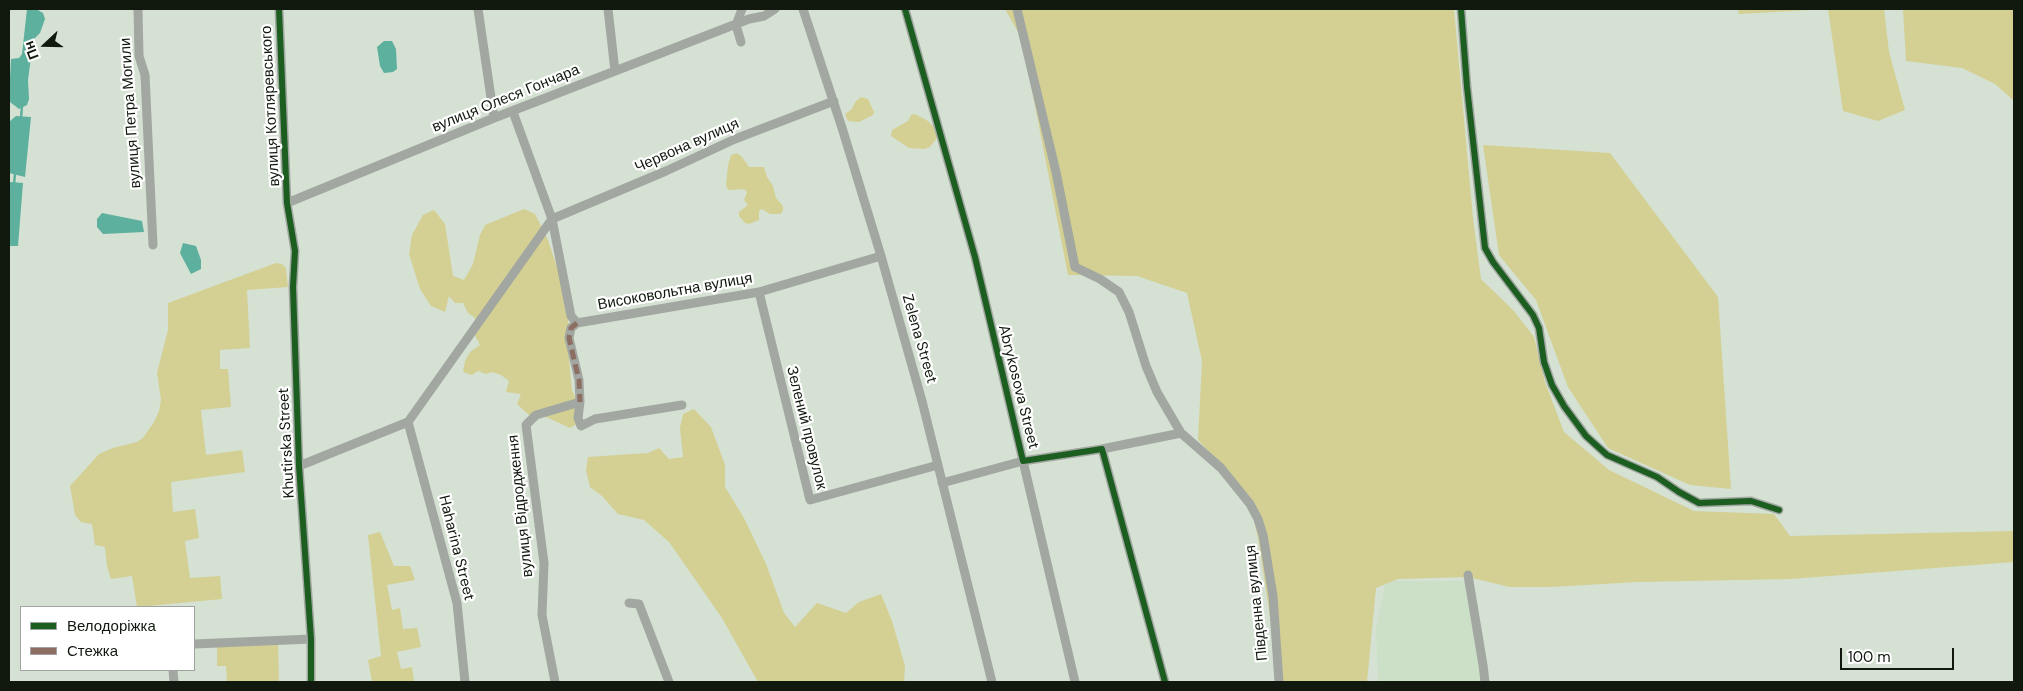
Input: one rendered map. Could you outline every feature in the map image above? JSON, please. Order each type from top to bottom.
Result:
[{"type":"street","name":"вулиця Петра Могили","points":[[138,9],[139,56],[145,76],[153,245]]},
{"type":"street","name":"вулиця Котляревського","points":[[279,9],[287,203]]},
{"type":"street","points":[[478,9],[494,118]]},
{"type":"street","points":[[608,9],[615,71]]},
{"type":"street","points":[[741,9],[743,17],[748,19]]},
{"type":"street","points":[[741,9],[736,25],[741,42]]},
{"type":"street","points":[[736,25],[748,19],[764,16],[775,9]]},
{"type":"street","name":"Zelena Street","points":[[803,9],[834,101],[881,256],[938,466],[992,682]]},
{"type":"street","name":"Abrykosova Street","points":[[905,9],[975,257],[1023,461],[1102,449],[1180,433]]},
{"type":"street","points":[[1017,9],[1056,172],[1075,268],[1100,279],[1119,292],[1129,312],[1146,366],[1157,392],[1180,433]]},
{"type":"street","points":[[1461,9],[1466,78],[1485,248],[1493,262],[1533,315],[1539,328],[1544,362],[1552,385],[1564,406],[1586,436],[1607,455],[1657,477],[1699,503],[1751,501],[1779,510]]},
{"type":"street","name":"вулиця Олеся Гончара","points":[[287,203],[494,118],[736,25]]},
{"type":"street","name":"Червона вулиця","points":[[552,219],[666,171],[735,139],[834,101]]},
{"type":"street","points":[[513,112],[552,219],[570,316],[577,324],[571,328],[570,338],[579,380],[580,402],[578,418],[581,426],[595,419],[682,405]]},
{"type":"street","name":"Khutirska Street","points":[[287,203],[295,251],[293,286],[299,466],[311,639],[311,682]]},
{"type":"street","points":[[299,466],[408,422],[552,219]]},
{"type":"street","name":"Високовольтна вулиця","points":[[577,324],[759,292],[881,256]]},
{"type":"street","name":"Зелений провулок","points":[[759,292],[810,500],[938,466]]},
{"type":"street","name":"вулиця Відродження","points":[[556,682],[542,615],[544,563],[526,425],[536,414],[580,402]]},
{"type":"street","name":"Haharina Street","points":[[408,422],[457,603],[464,682]]},
{"type":"street","name":"Південна вулиця","points":[[1180,433],[1221,468],[1250,504],[1258,519],[1263,535],[1273,596],[1279,682]]},
{"type":"street","points":[[1102,449],[1165,682]]},
{"type":"street","points":[[942,483],[1023,461],[1075,682]]},
{"type":"street","points":[[1468,574],[1485,682]]},
{"type":"street","points":[[629,603],[639,604],[670,682]]},
{"type":"street","points":[[195,644],[311,639]]},
{"type":"shaded area","points":[[1005,9],[1454,9],[1473,218],[1481,279],[1514,311],[1534,337],[1545,382],[1564,432],[1609,470],[1694,511],[1774,514],[1790,536],[2014,531],[2014,562],[1790,579],[1638,582],[1550,587],[1510,587],[1468,577],[1398,579],[1376,588],[1367,682],[1280,682],[1258,538],[1250,504],[1232,476],[1198,440],[1202,361],[1187,293],[1137,276],[1068,275],[1022,39]]},
{"type":"shaded area","points":[[1738,9],[1828,9],[1739,14]]},
{"type":"shaded area","points":[[1828,9],[1884,9],[1889,52],[1905,110],[1878,121],[1843,111]]},
{"type":"shaded area","points":[[1903,9],[2014,9],[2014,104],[2013,100],[1995,84],[1962,68],[1906,61]]},
{"type":"shaded area","points":[[861,97],[868,99],[874,112],[873,115],[859,122],[848,121],[845,114],[851,110],[856,101]]},
{"type":"shaded area","points":[[915,114],[933,126],[937,138],[930,147],[924,149],[909,148],[891,136],[892,130],[908,121],[911,115]]},
{"type":"shaded area","points":[[1483,145],[1610,153],[1718,297],[1731,489],[1690,485],[1608,448],[1568,387],[1536,300],[1499,255]]},
{"type":"shaded area","points":[[737,153],[749,167],[764,167],[767,177],[773,186],[776,198],[783,206],[783,211],[780,214],[770,214],[762,209],[759,211],[759,220],[749,224],[745,223],[739,216],[739,212],[748,205],[744,200],[747,192],[744,189],[729,190],[726,186],[731,155]]},
{"type":"shaded area","points":[[524,209],[535,214],[548,240],[558,270],[570,330],[567,338],[572,390],[583,414],[582,421],[570,428],[546,417],[530,416],[517,404],[521,394],[506,392],[509,381],[501,375],[492,372],[486,374],[478,371],[472,375],[463,372],[465,361],[470,352],[480,345],[472,330],[476,322],[474,317],[468,313],[463,303],[455,303],[449,296],[445,312],[431,306],[420,289],[409,254],[412,235],[423,215],[434,210],[445,224],[453,276],[464,280],[473,264],[480,235],[485,225]]},
{"type":"shaded area","points":[[276,263],[282,264],[286,268],[288,287],[247,290],[250,348],[220,350],[220,369],[228,369],[231,407],[201,410],[206,455],[242,450],[245,472],[171,482],[173,512],[195,509],[199,538],[185,541],[190,578],[220,576],[222,599],[137,606],[132,576],[111,579],[107,566],[105,547],[95,545],[92,524],[81,522],[75,515],[70,486],[99,454],[113,448],[137,442],[143,438],[154,422],[161,400],[157,373],[168,330],[168,303]]},
{"type":"shaded area","points":[[694,409],[711,427],[725,465],[725,487],[744,518],[766,564],[784,613],[795,627],[817,603],[846,613],[859,602],[881,594],[892,621],[905,666],[904,682],[758,682],[722,618],[669,542],[644,520],[618,514],[602,496],[590,487],[586,470],[588,457],[648,453],[659,448],[669,459],[683,457],[680,428],[683,414]]},
{"type":"shaded area","points":[[380,532],[394,566],[410,566],[415,580],[387,585],[392,610],[400,608],[403,629],[417,628],[421,647],[397,652],[401,669],[412,667],[414,682],[372,682],[368,660],[381,656],[368,535]]},
{"type":"shaded area","points":[[1386,581],[1465,581],[1488,682],[1378,682],[1376,629]]},
{"type":"shaded area","points":[[278,640],[279,682],[227,682],[226,666],[217,666],[217,643]]},
{"type":"water","points":[[27,9],[36,9],[43,13],[45,19],[40,33],[31,42],[28,80],[29,99],[27,105],[19,109],[10,102],[9,98],[11,59],[19,58],[22,54]]},
{"type":"water","points":[[384,41],[392,41],[396,49],[397,69],[393,72],[384,73],[380,66],[377,47]]},
{"type":"water","points":[[16,116],[31,117],[25,177],[9,173],[9,122]]},
{"type":"water","points":[[9,183],[23,183],[18,246],[9,246]]},
{"type":"water","points":[[102,213],[142,221],[144,232],[103,234],[97,227],[97,219]]},
{"type":"water","points":[[183,243],[196,246],[201,260],[201,269],[191,274],[180,253]]},
{"type":"waterway","points":[[21,118],[22,106]]},
{"type":"waterway","points":[[14,185],[15,173]]},
{"type":"marked path","points":[[577,323],[571,328],[569,338],[579,380],[580,402]]},
{"type":"cycle path","points":[[279,9],[287,203],[295,251],[293,287],[299,466],[311,639],[311,682]]},
{"type":"cycle path","points":[[905,9],[975,257],[1023,461],[1102,449],[1165,682]]},
{"type":"cycle path","points":[[1461,9],[1467,87],[1485,248],[1493,262],[1533,315],[1539,328],[1544,362],[1552,385],[1564,406],[1586,436],[1607,455],[1657,477],[1699,503],[1751,501],[1779,510]]}]
